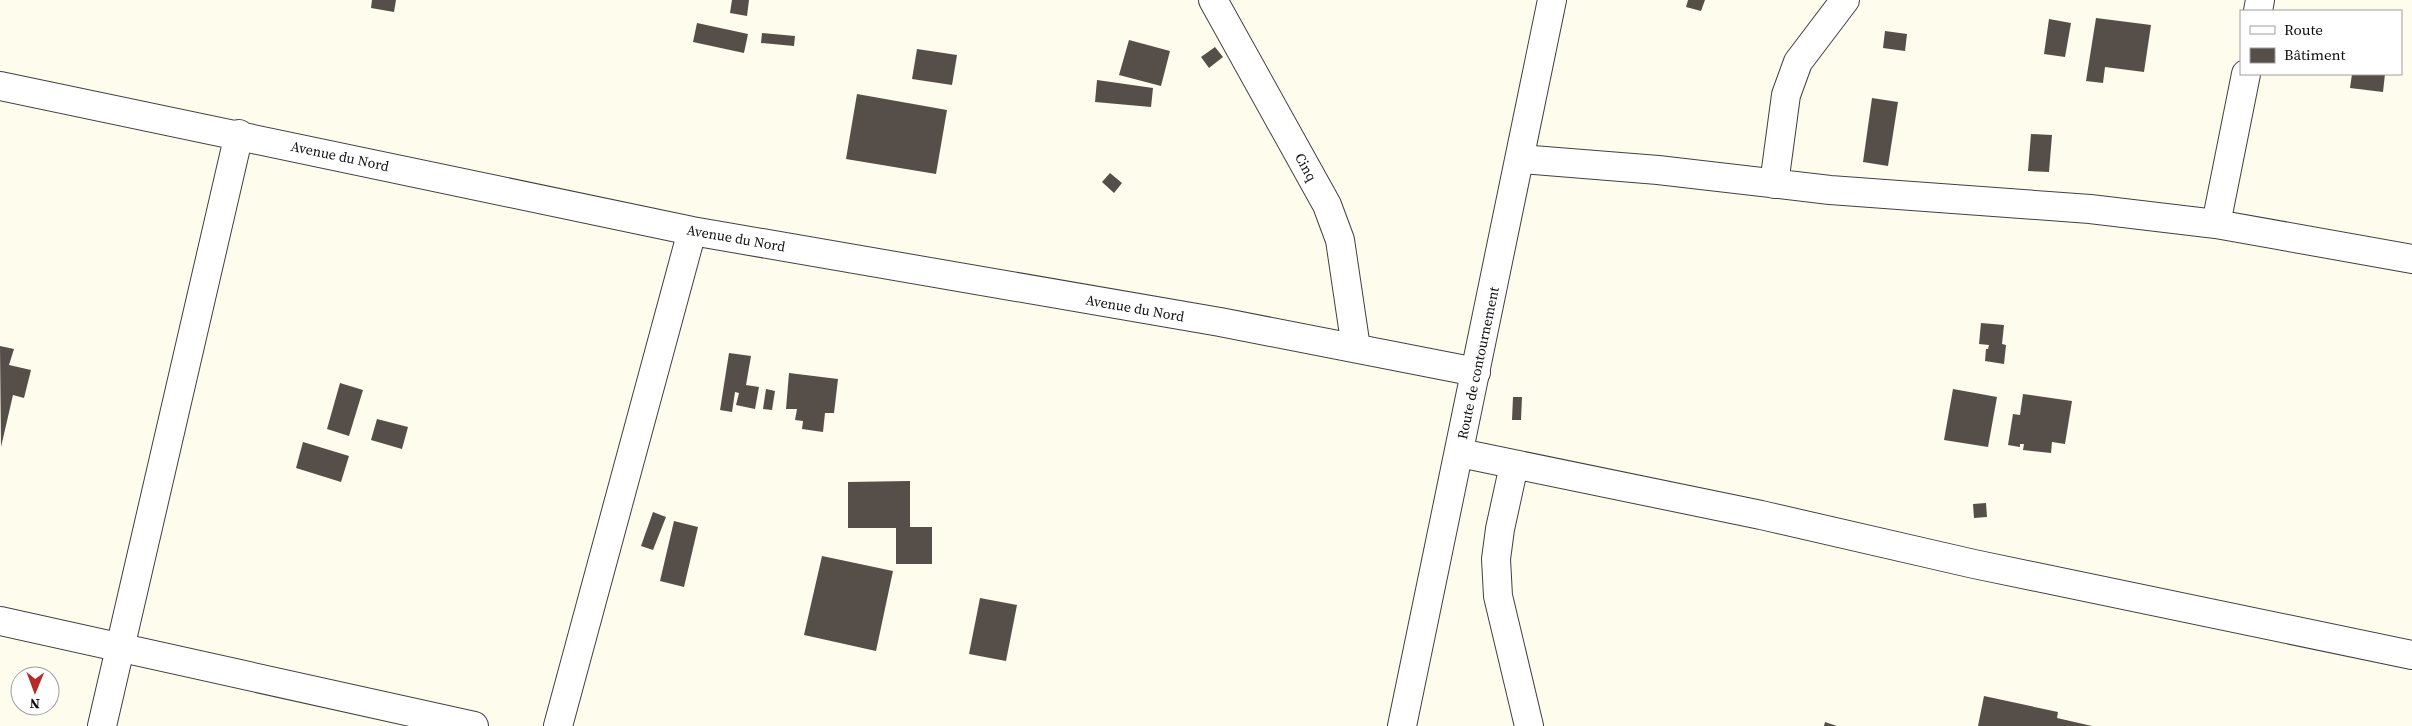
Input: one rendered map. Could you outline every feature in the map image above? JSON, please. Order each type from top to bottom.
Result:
[{"type":"street","name":"Cinq","points":[[1213,0],[1327,205],[1340,240],[1356,348]]},
{"type":"street","name":"Route de contournement","points":[[1402,726],[1521,159],[1552,0]]},
{"type":"street","points":[[1774,184],[1786,95],[1798,62],[1845,0]]},
{"type":"street","points":[[2216,224],[2246,75]]},
{"type":"street","name":"Avenue du Nord","points":[[0,86],[240,134],[692,231],[1210,320],[1476,372]]},
{"type":"street","points":[[102,726],[240,134]]},
{"type":"street","points":[[1521,159],[1658,170],[1774,184],[2090,210],[2216,224],[2412,259]]},
{"type":"street","points":[[558,726],[692,231]]},
{"type":"street","points":[[1460,453],[1761,515],[1974,564],[2412,655]]},
{"type":"street","points":[[1514,464],[1500,529],[1496,559],[1498,596],[1529,726]]},
{"type":"street","points":[[0,621],[474,726]]},
{"type":"building","points":[[372,0],[396,0],[394,12],[371,8]]},
{"type":"building","points":[[732,0],[749,0],[747,16],[730,13]]},
{"type":"building","points":[[1688,0],[1705,0],[1701,11],[1686,7]]},
{"type":"building","points":[[2096,18],[2151,25],[2144,72],[2105,67],[2103,83],[2086,81]]},
{"type":"building","points":[[2049,19],[2071,23],[2065,57],[2044,54]]},
{"type":"building","points":[[697,23],[748,34],[744,53],[693,42]]},
{"type":"building","points":[[1885,31],[1907,34],[1905,51],[1883,48]]},
{"type":"building","points":[[762,33],[795,36],[794,46],[761,43]]},
{"type":"building","points":[[1129,40],[1170,51],[1161,86],[1119,75]]},
{"type":"building","points":[[1215,47],[1223,57],[1209,68],[1201,57]]},
{"type":"building","points":[[917,49],[957,55],[952,85],[912,79]]},
{"type":"building","points":[[2352,75],[2385,75],[2383,92],[2350,88]]},
{"type":"building","points":[[1097,80],[1153,88],[1151,107],[1095,102]]},
{"type":"building","points":[[857,94],[947,110],[936,174],[846,159]]},
{"type":"building","points":[[1872,98],[1898,102],[1888,166],[1863,162]]},
{"type":"building","points":[[2031,134],[2052,135],[2049,172],[2028,171]]},
{"type":"building","points":[[1110,173],[1122,183],[1114,193],[1102,182]]},
{"type":"building","points":[[1981,323],[2004,325],[2002,344],[2006,345],[2004,364],[1985,361],[1986,349],[1988,349],[1989,345],[1979,344]]},
{"type":"building","points":[[0,346],[14,349],[9,365],[31,370],[24,398],[13,395],[1,447]]},
{"type":"building","points":[[729,353],[751,356],[746,385],[759,387],[755,409],[736,405],[739,393],[735,392],[732,412],[720,410]]},
{"type":"building","points":[[789,373],[838,379],[834,413],[825,413],[823,432],[802,429],[803,421],[795,420],[797,409],[786,409]]},
{"type":"building","points":[[340,383],[363,390],[349,436],[327,429]]},
{"type":"building","points":[[766,389],[775,391],[772,410],[763,409]]},
{"type":"building","points":[[1953,389],[1997,397],[1988,447],[1944,440]]},
{"type":"building","points":[[2023,394],[2072,401],[2065,444],[2052,442],[2051,453],[2023,450],[2024,444],[2020,444],[2020,447],[2008,445],[2013,414],[2020,415]]},
{"type":"building","points":[[1513,397],[1522,397],[1521,420],[1512,420]]},
{"type":"building","points":[[377,419],[408,427],[402,449],[371,440]]},
{"type":"building","points":[[303,442],[349,456],[341,482],[296,468]]},
{"type":"building","points":[[910,481],[910,527],[932,527],[932,564],[896,564],[896,528],[848,528],[848,482]]},
{"type":"building","points":[[1986,503],[1987,517],[1974,518],[1973,504]]},
{"type":"building","points":[[653,512],[666,517],[653,550],[641,546]]},
{"type":"building","points":[[674,521],[698,527],[684,587],[660,581]]},
{"type":"building","points":[[822,556],[893,571],[876,651],[804,635]]},
{"type":"building","points":[[980,598],[1017,605],[1006,661],[969,654]]},
{"type":"building","points":[[1984,696],[2058,712],[2057,718],[2092,726],[1978,726]]},
{"type":"building","points":[[1825,722],[1837,726],[1824,726]]}]
